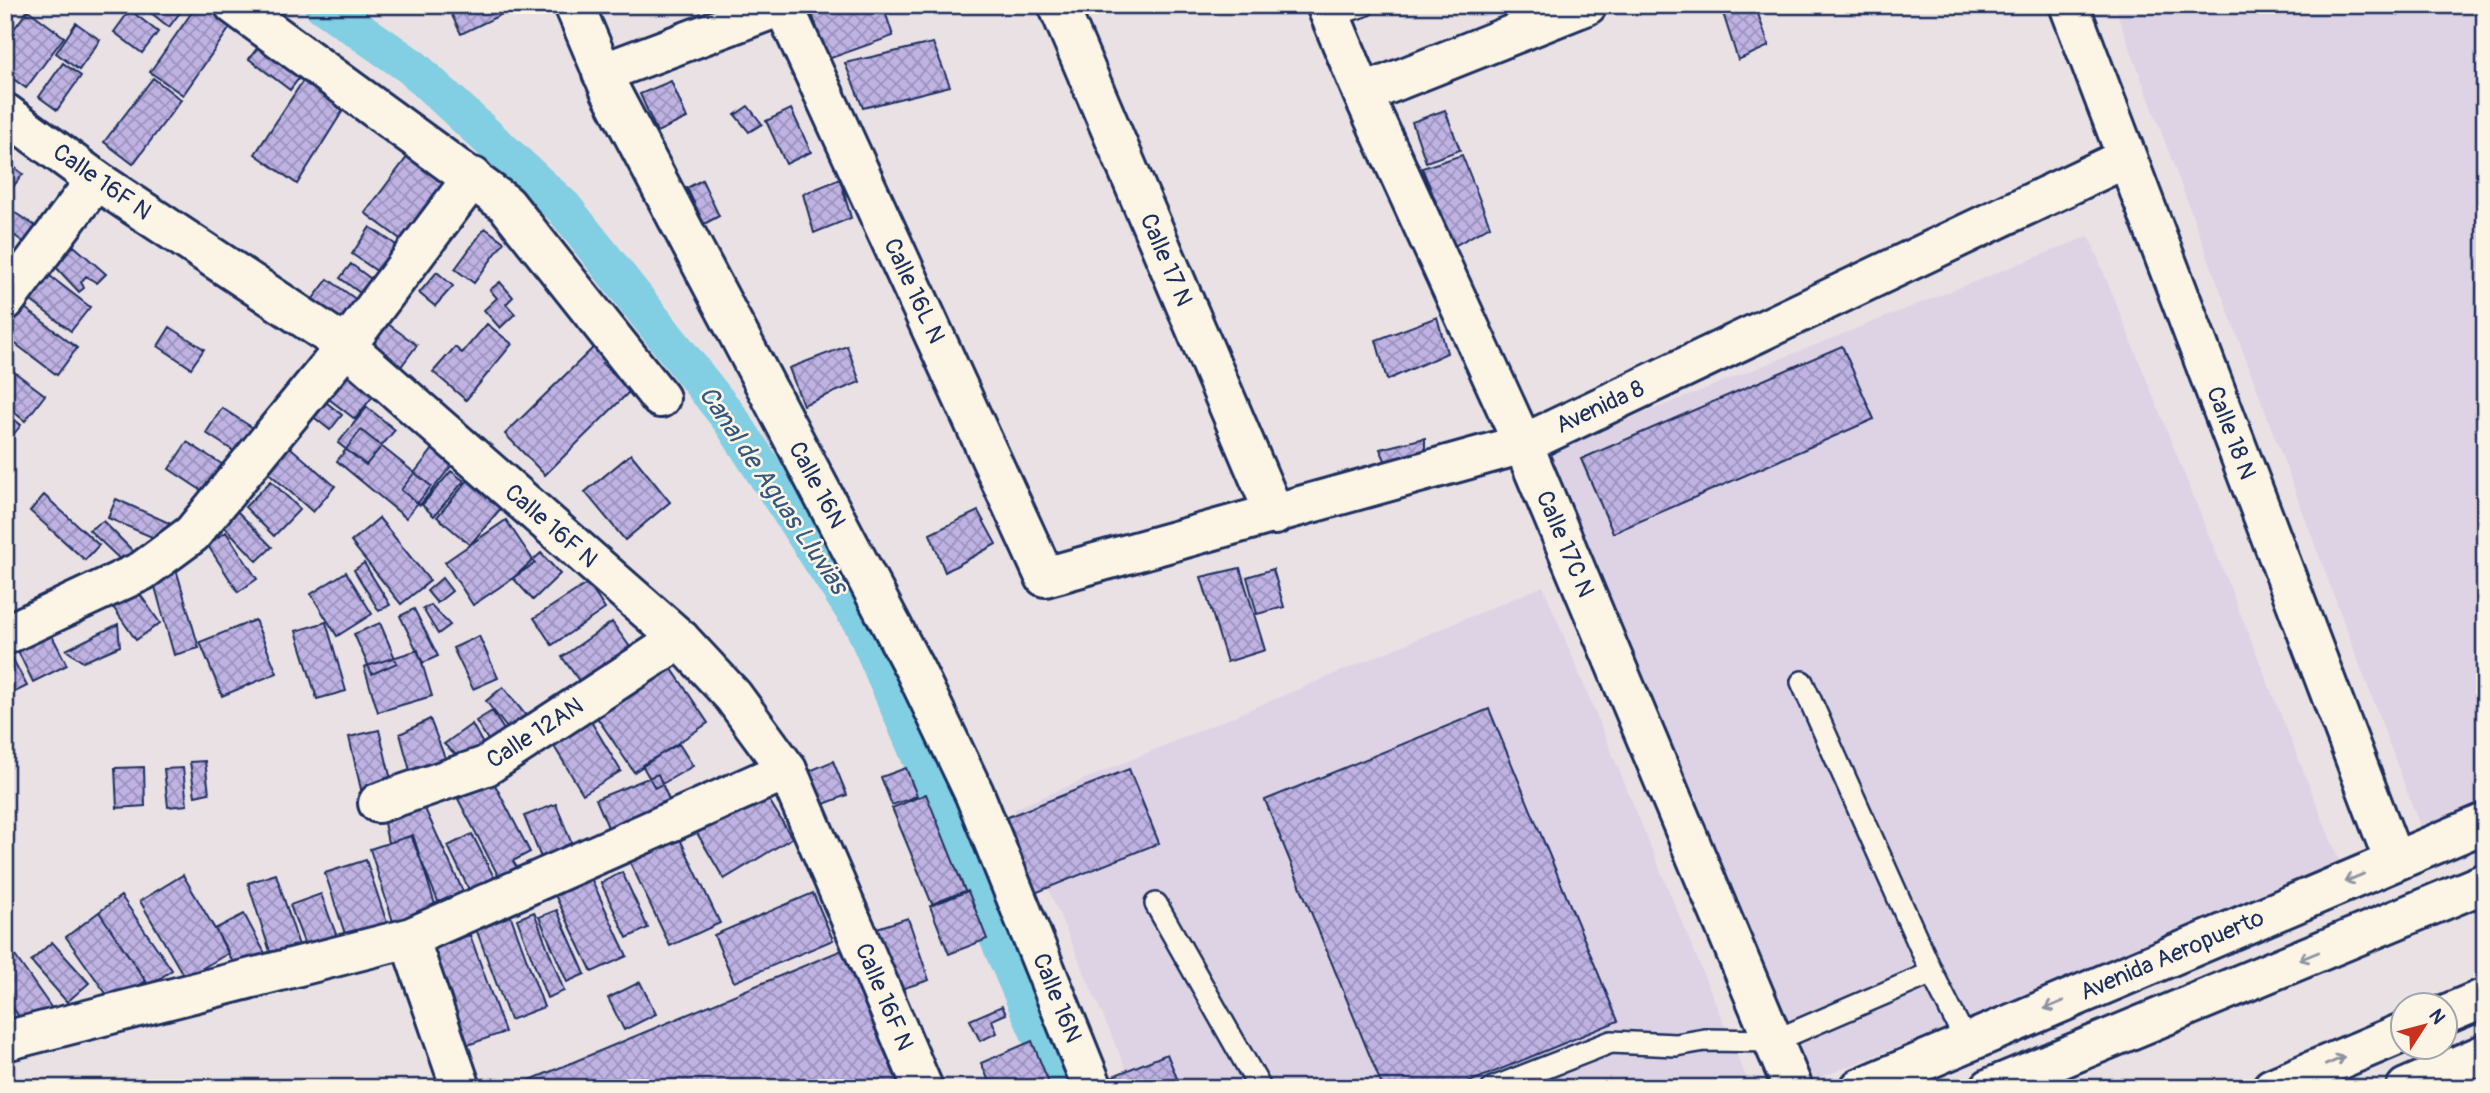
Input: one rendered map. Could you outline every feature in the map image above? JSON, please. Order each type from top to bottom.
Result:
[{"type":"street","points":[[234,5],[473,177],[506,204],[660,398]]},
{"type":"street","name":"Calle 16N","points":[[574,5],[602,73],[915,670],[974,793],[1093,1088]]},
{"type":"street","points":[[602,73],[783,5]]},
{"type":"street","name":"Calle 16L N","points":[[783,5],[1045,577]]},
{"type":"street","name":"Calle 17 N","points":[[1058,5],[1275,514]]},
{"type":"street","name":"Calle 18 N","points":[[2069,5],[2394,861]]},
{"type":"street","points":[[1363,94],[1582,6]]},
{"type":"street","name":"Calle 17C N","points":[[1340,9],[1363,94],[1523,444],[1774,1041],[1782,1085]]},
{"type":"street","name":"Calle 16F N","points":[[5,113],[96,180],[346,346],[680,639],[733,696],[787,770],[923,1088]]},
{"type":"street","name":"Avenida 8","points":[[1045,577],[1523,444],[2126,158]]},
{"type":"street","points":[[5,635],[142,571],[192,534],[346,346],[473,177]]},
{"type":"street","points":[[5,301],[96,180]]},
{"type":"street","name":"Calle 12AN","points":[[378,803],[486,766],[680,639]]},
{"type":"street","points":[[5,1041],[409,939],[787,770]]},
{"type":"street","name":"Avenida Aeropuerto","points":[[1860,1088],[2485,823]]},
{"type":"street","points":[[1990,1088],[2485,883]]},
{"type":"street","points":[[409,939],[461,1088]]},
{"type":"street","points":[[2458,1009],[2485,998]]},
{"type":"street","points":[[2272,1088],[2388,1039]]},
{"type":"street","points":[[2406,1088],[2485,1054]]},
{"type":"lane","points":[[1802,682],[1932,973],[1967,1043]]},
{"type":"lane","points":[[1156,904],[1260,1088]]},
{"type":"lane","points":[[1493,1088],[1611,1042],[1676,1045],[1705,1041],[1774,1041],[1932,973]]},
{"type":"shaded area","points":[[2114,5],[2485,5],[2485,806],[2422,832]]},
{"type":"shaded area","points":[[2089,236],[2343,870],[1804,1084],[1549,451]]},
{"type":"shaded area","points":[[1543,586],[1746,1077],[1719,1088],[1134,1088],[1014,809]]},
{"type":"building","points":[[141,5],[182,5],[184,7],[169,27]]},
{"type":"building","points":[[197,5],[216,5],[236,19],[183,95],[150,72]]},
{"type":"building","points":[[447,5],[521,5],[461,34]]},
{"type":"building","points":[[832,5],[883,5],[893,36],[828,59],[811,11]]},
{"type":"building","points":[[1755,5],[1769,46],[1738,60],[1721,7]]},
{"type":"building","points":[[28,10],[64,37],[26,88],[5,73],[5,41]]},
{"type":"building","points":[[130,10],[158,32],[142,53],[114,32]]},
{"type":"building","points":[[76,23],[100,40],[79,70],[56,53]]},
{"type":"building","points":[[270,31],[311,62],[290,90],[249,59]]},
{"type":"building","points":[[933,43],[950,86],[863,108],[845,63]]},
{"type":"building","points":[[63,63],[81,76],[57,110],[39,97]]},
{"type":"building","points":[[312,67],[352,96],[297,184],[255,154]]},
{"type":"building","points":[[153,78],[181,100],[133,164],[104,142]]},
{"type":"building","points":[[671,81],[687,118],[657,132],[640,94]]},
{"type":"building","points":[[748,106],[762,124],[749,132],[735,115]]},
{"type":"building","points":[[791,109],[811,152],[786,164],[766,121]]},
{"type":"building","points":[[1445,110],[1460,150],[1426,162],[1412,122]]},
{"type":"building","points":[[411,152],[453,183],[407,244],[365,213]]},
{"type":"building","points":[[1462,155],[1490,226],[1454,246],[1422,168]]},
{"type":"building","points":[[5,160],[23,174],[5,197]]},
{"type":"building","points":[[840,179],[851,218],[814,233],[803,194]]},
{"type":"building","points":[[702,180],[719,216],[704,224],[687,188]]},
{"type":"building","points":[[9,209],[37,227],[25,243],[5,229],[5,215]]},
{"type":"building","points":[[370,227],[405,251],[387,278],[352,254]]},
{"type":"building","points":[[485,228],[504,242],[474,283],[455,269]]},
{"type":"building","points":[[74,246],[106,274],[97,283],[86,276],[81,282],[84,288],[79,292],[52,263]]},
{"type":"building","points":[[351,264],[382,287],[371,301],[340,278]]},
{"type":"building","points":[[41,269],[90,307],[71,331],[22,294]]},
{"type":"building","points":[[437,272],[453,286],[435,306],[419,293]]},
{"type":"building","points":[[328,279],[365,306],[350,328],[312,300]]},
{"type":"building","points":[[500,282],[513,297],[506,304],[515,314],[500,328],[484,310],[497,298],[490,290]]},
{"type":"building","points":[[16,301],[77,348],[57,375],[5,336],[5,315]]},
{"type":"building","points":[[374,314],[417,345],[397,372],[354,341]]},
{"type":"building","points":[[1437,317],[1447,353],[1387,380],[1376,340]]},
{"type":"building","points":[[487,324],[512,344],[466,400],[433,372],[455,347],[462,353]]},
{"type":"building","points":[[170,327],[204,349],[191,368],[158,346]]},
{"type":"building","points":[[599,342],[614,357],[602,363],[630,391],[545,475],[505,434]]},
{"type":"building","points":[[847,346],[860,382],[803,405],[789,368]]},
{"type":"building","points":[[1842,346],[1874,419],[1613,533],[1581,459]]},
{"type":"building","points":[[5,365],[45,395],[25,421],[5,405]]},
{"type":"building","points":[[334,366],[373,396],[355,419],[316,389]]},
{"type":"building","points":[[317,395],[342,415],[330,430],[305,410]]},
{"type":"building","points":[[367,407],[395,430],[366,465],[338,443]]},
{"type":"building","points":[[222,408],[256,430],[240,455],[206,433]]},
{"type":"building","points":[[5,412],[21,425],[5,445]]},
{"type":"building","points":[[361,430],[431,486],[406,518],[337,461]]},
{"type":"building","points":[[1425,438],[1425,468],[1394,480],[1380,449]]},
{"type":"building","points":[[187,442],[228,468],[210,496],[169,469]]},
{"type":"building","points":[[284,442],[335,486],[313,512],[262,467]]},
{"type":"building","points":[[433,449],[452,465],[420,505],[401,490]]},
{"type":"building","points":[[631,454],[670,502],[625,540],[585,492]]},
{"type":"building","points":[[451,471],[464,481],[434,516],[422,505]]},
{"type":"building","points":[[468,480],[501,508],[470,545],[437,517]]},
{"type":"building","points":[[271,481],[300,509],[274,536],[245,507]]},
{"type":"building","points":[[44,495],[99,545],[85,560],[30,511]]},
{"type":"building","points":[[116,499],[169,523],[161,541],[108,518]]},
{"type":"building","points":[[235,509],[272,547],[257,561],[221,523]]},
{"type":"building","points":[[978,511],[996,544],[945,572],[930,534]]},
{"type":"building","points":[[379,518],[430,581],[401,604],[351,542]]},
{"type":"building","points":[[506,520],[535,563],[473,605],[445,562]]},
{"type":"building","points":[[103,521],[134,552],[124,563],[89,530]]},
{"type":"building","points":[[226,532],[257,579],[238,592],[207,544]]},
{"type":"building","points":[[541,553],[560,574],[533,600],[513,578]]},
{"type":"building","points":[[364,563],[390,605],[379,611],[354,570]]},
{"type":"building","points":[[1240,568],[1265,650],[1227,662],[1201,577]]},
{"type":"building","points":[[176,569],[199,648],[174,655],[152,576]]},
{"type":"building","points":[[1273,569],[1284,607],[1257,614],[1247,577]]},
{"type":"building","points":[[346,572],[372,614],[337,636],[311,594]]},
{"type":"building","points":[[442,578],[452,591],[437,603],[427,591]]},
{"type":"building","points":[[588,583],[605,609],[552,645],[534,618]]},
{"type":"building","points":[[135,587],[160,623],[136,640],[111,604]]},
{"type":"building","points":[[431,605],[450,625],[438,634],[423,609]]},
{"type":"building","points":[[414,609],[438,656],[423,663],[400,616]]},
{"type":"building","points":[[255,620],[277,673],[222,696],[200,642]]},
{"type":"building","points":[[326,622],[346,691],[317,699],[296,631]]},
{"type":"building","points":[[612,622],[635,654],[585,689],[562,657]]},
{"type":"building","points":[[380,623],[397,663],[372,674],[354,634]]},
{"type":"building","points":[[118,624],[120,646],[83,662],[66,650]]},
{"type":"building","points":[[47,626],[67,665],[33,682],[14,643]]},
{"type":"building","points":[[479,636],[498,678],[473,689],[453,648]]},
{"type":"building","points":[[5,644],[27,686],[5,697]]},
{"type":"building","points":[[418,650],[432,696],[378,712],[364,667]]},
{"type":"building","points":[[666,660],[708,723],[634,772],[592,710]]},
{"type":"building","points":[[503,687],[532,723],[514,737],[486,701]]},
{"type":"building","points":[[1489,709],[1618,1021],[1455,1088],[1383,1088],[1265,800]]},
{"type":"building","points":[[492,711],[511,741],[495,751],[476,721]]},
{"type":"building","points":[[587,715],[621,771],[583,794],[549,738]]},
{"type":"building","points":[[430,719],[445,758],[412,778],[400,734]]},
{"type":"building","points":[[472,724],[485,748],[463,761],[444,744]]},
{"type":"building","points":[[379,730],[394,792],[363,798],[349,737]]},
{"type":"building","points":[[679,744],[693,766],[655,788],[642,765]]},
{"type":"building","points":[[205,761],[209,793],[195,796],[190,762]]},
{"type":"building","points":[[833,761],[847,795],[819,806],[805,773]]},
{"type":"building","points":[[144,767],[145,806],[117,808],[115,768]]},
{"type":"building","points":[[183,768],[187,805],[168,807],[164,769]]},
{"type":"building","points":[[906,768],[917,796],[892,805],[881,777]]},
{"type":"building","points":[[1129,769],[1159,843],[1035,893],[1005,818]]},
{"type":"building","points":[[658,774],[672,807],[610,832],[596,799]]},
{"type":"building","points":[[493,781],[530,852],[513,861],[519,871],[501,881],[458,799]]},
{"type":"building","points":[[765,793],[792,838],[724,879],[697,833]]},
{"type":"building","points":[[926,794],[965,891],[932,904],[892,808]]},
{"type":"building","points":[[556,804],[577,857],[546,870],[524,816]]},
{"type":"building","points":[[425,809],[467,900],[442,911],[411,836],[388,843],[383,818]]},
{"type":"building","points":[[472,834],[499,887],[474,900],[448,846]]},
{"type":"building","points":[[413,835],[439,917],[396,931],[370,849]]},
{"type":"building","points":[[678,835],[720,923],[670,946],[628,858]]},
{"type":"building","points":[[366,860],[387,923],[346,937],[325,873]]},
{"type":"building","points":[[622,872],[648,928],[627,938],[601,883]]},
{"type":"building","points":[[276,874],[302,955],[274,964],[248,883]]},
{"type":"building","points":[[183,875],[229,953],[185,978],[140,901]]},
{"type":"building","points":[[590,876],[627,956],[592,972],[554,893]]},
{"type":"building","points":[[968,891],[987,939],[949,954],[930,906]]},
{"type":"building","points":[[813,893],[833,940],[734,982],[714,935]]},
{"type":"building","points":[[321,894],[337,937],[306,948],[290,905]]},
{"type":"building","points":[[121,896],[172,970],[149,986],[99,912]]},
{"type":"building","points":[[557,910],[585,974],[567,982],[539,917]]},
{"type":"building","points":[[99,912],[146,981],[112,1002],[66,937]]},
{"type":"building","points":[[534,912],[564,991],[547,998],[517,919]]},
{"type":"building","points":[[244,914],[267,957],[238,972],[215,929]]},
{"type":"building","points":[[510,914],[544,1007],[510,1020],[475,926]]},
{"type":"building","points":[[908,918],[929,980],[895,991],[874,929]]},
{"type":"building","points":[[470,935],[505,1032],[462,1047],[427,950]]},
{"type":"building","points":[[52,942],[89,983],[67,1002],[31,961]]},
{"type":"building","points":[[842,950],[900,1088],[511,1088]]},
{"type":"building","points":[[13,953],[55,1013],[29,1031],[5,997],[5,958]]},
{"type":"building","points":[[640,982],[656,1014],[624,1030],[608,998]]},
{"type":"building","points":[[1002,1006],[1006,1014],[992,1020],[997,1033],[980,1041],[970,1020]]},
{"type":"building","points":[[1032,1041],[1051,1088],[992,1088],[981,1063]]},
{"type":"building","points":[[1167,1054],[1181,1088],[1119,1088],[1113,1076]]},
{"type":"waterway","name":"Canal de Aguas Lluvias","points":[[323,5],[412,67],[564,208],[731,420],[864,626],[1063,1088]]}]
